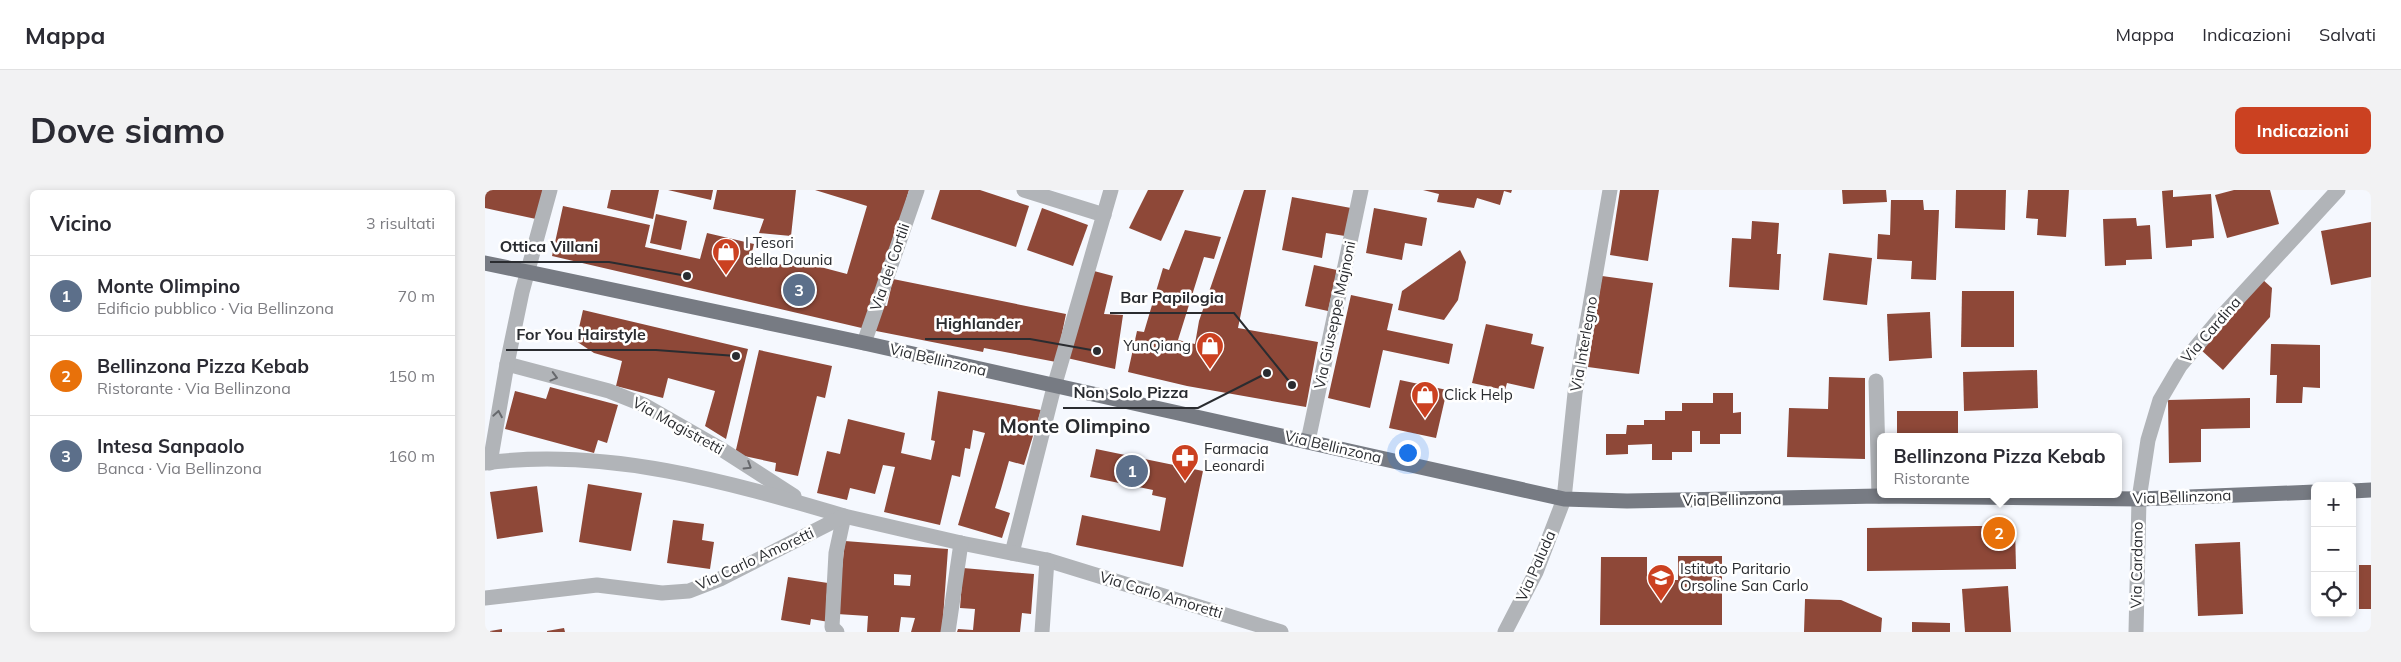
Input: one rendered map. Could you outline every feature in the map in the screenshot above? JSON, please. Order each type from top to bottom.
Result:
[{"type":"main road","name":"Via Bellinzona","points":[[485,263],[1308,441],[1564,499],[1646,501],[1877,496]]},
{"type":"main road","points":[[2356,491],[2371,490]]},
{"type":"main road","name":"Via Bellinzona","points":[[2052,498],[2139,499],[2311,492]]},
{"type":"street","points":[[488,463],[526,273],[550,190]]},
{"type":"street","name":"Via dei Cortili","points":[[864,344],[917,190]]},
{"type":"street","points":[[1023,190],[1104,215]]},
{"type":"street","points":[[1012,553],[1055,386],[1111,190]]},
{"type":"street","name":"Via Giuseppe Majnoni","points":[[1308,441],[1361,190]]},
{"type":"street","name":"Via Interlegno","points":[[1564,499],[1575,393],[1610,190]]},
{"type":"street","name":"Via Cardina","points":[[2139,499],[2148,440],[2159,400],[2180,366],[2227,310],[2338,190]]},
{"type":"street","name":"Via Magistretti","points":[[507,364],[609,391],[644,405],[721,450],[809,506]]},
{"type":"street","points":[[1876,381],[1877,433]]},
{"type":"street","name":"Via Carlo Amoretti","points":[[488,463],[520,459],[580,458],[753,489],[844,516],[961,543],[1047,560],[1281,632]]},
{"type":"street","name":"Via Paluda","points":[[1505,632],[1536,572],[1564,499]]},
{"type":"street","name":"Via Cardano","points":[[2136,632],[2139,499]]},
{"type":"street","name":"Via Carlo Amoretti","points":[[485,598],[597,585],[662,593],[689,590],[720,579],[844,516]]},
{"type":"street","name":"Via Carlo Amoretti","points":[[837,632],[832,627],[836,553],[844,516]]},
{"type":"street","points":[[948,632],[961,543]]},
{"type":"street","points":[[1042,632],[1047,560]]},
{"type":"building","points":[[485,190],[543,190],[536,219],[485,208]]},
{"type":"building","points":[[611,190],[659,190],[653,219],[607,208]]},
{"type":"building","points":[[668,190],[713,190],[711,200]]},
{"type":"building","points":[[717,190],[796,190],[791,236],[759,233],[764,219],[713,209]]},
{"type":"building","points":[[815,190],[909,190],[876,304],[887,306],[893,279],[1066,314],[1056,362],[984,348],[983,352],[866,329],[552,256],[563,206],[650,225],[645,247],[700,259],[707,233],[754,244],[750,260],[773,266],[774,263],[792,267],[794,260],[847,274],[867,206]]},
{"type":"building","points":[[940,190],[980,190],[1029,206],[1016,247],[931,219]]},
{"type":"building","points":[[1148,190],[1184,190],[1161,241],[1129,228]]},
{"type":"building","points":[[1244,190],[1266,190],[1238,328],[1318,342],[1306,407],[1187,386],[1128,372],[1137,331],[1144,332],[1163,268],[1169,270],[1185,230],[1221,237],[1214,259],[1204,257],[1178,340],[1195,344],[1199,321]]},
{"type":"building","points":[[1423,190],[1512,190],[1511,193],[1504,191],[1500,205],[1477,198],[1474,208],[1437,202],[1439,194]]},
{"type":"building","points":[[1620,190],[1659,190],[1648,261],[1610,255]]},
{"type":"building","points":[[1842,190],[1886,190],[1887,202],[1843,204]]},
{"type":"building","points":[[1956,190],[2006,190],[2005,230],[1955,228]]},
{"type":"building","points":[[2028,190],[2069,190],[2066,237],[2037,235],[2038,219],[2026,218]]},
{"type":"building","points":[[2173,190],[2173,197],[2211,194],[2214,238],[2192,240],[2192,246],[2166,248],[2162,191]]},
{"type":"building","points":[[2234,190],[2270,190],[2279,224],[2227,238],[2215,195]]},
{"type":"building","points":[[1292,197],[1351,208],[1345,236],[1326,233],[1322,258],[1282,250]]},
{"type":"building","points":[[1891,200],[1923,200],[1924,210],[1939,210],[1936,280],[1911,279],[1912,261],[1877,259],[1878,234],[1890,235]]},
{"type":"building","points":[[1042,208],[1088,225],[1073,266],[1027,250]]},
{"type":"building","points":[[1374,208],[1427,218],[1422,246],[1405,243],[1402,260],[1366,253]]},
{"type":"building","points":[[656,214],[687,221],[681,250],[650,243]]},
{"type":"building","points":[[2136,218],[2137,226],[2150,225],[2152,259],[2126,260],[2126,265],[2105,266],[2103,219]]},
{"type":"building","points":[[1752,221],[1779,223],[1777,254],[1781,254],[1779,290],[1729,287],[1732,238],[1751,239]]},
{"type":"building","points":[[2371,222],[2371,277],[2331,285],[2321,231]]},
{"type":"building","points":[[1460,250],[1466,262],[1458,300],[1444,320],[1398,310],[1402,291]]},
{"type":"building","points":[[1829,253],[1872,258],[1867,305],[1823,300]]},
{"type":"building","points":[[1314,265],[1337,270],[1328,311],[1305,306]]},
{"type":"building","points":[[1094,271],[1113,276],[1104,314],[1123,315],[1115,369],[1067,358]]},
{"type":"building","points":[[1602,276],[1653,283],[1639,374],[1588,367]]},
{"type":"building","points":[[2262,279],[2272,288],[2270,317],[2223,370],[2200,349]]},
{"type":"building","points":[[1962,291],[2014,291],[2014,347],[1961,347]]},
{"type":"building","points":[[1351,295],[1393,304],[1387,330],[1453,344],[1449,364],[1383,350],[1370,408],[1328,398]]},
{"type":"building","points":[[583,310],[748,349],[726,439],[705,426],[715,391],[668,378],[663,398],[616,386],[622,361],[594,353],[576,341]]},
{"type":"building","points":[[1930,312],[1932,358],[1889,361],[1887,314]]},
{"type":"building","points":[[1486,324],[1533,334],[1531,344],[1544,347],[1534,389],[1507,383],[1505,390],[1472,383]]},
{"type":"building","points":[[2271,344],[2320,345],[2320,388],[2303,387],[2302,403],[2276,403],[2277,375],[2270,375]]},
{"type":"building","points":[[759,350],[832,366],[825,398],[817,396],[798,476],[775,471],[776,463],[735,454]]},
{"type":"building","points":[[2037,370],[2038,408],[1964,411],[1963,372]]},
{"type":"building","points":[[1829,377],[1865,378],[1865,459],[1787,457],[1789,408],[1828,409]]},
{"type":"building","points":[[1400,380],[1447,390],[1436,438],[1389,428]]},
{"type":"building","points":[[550,387],[618,405],[607,443],[598,440],[594,453],[505,429],[515,391],[546,399]]},
{"type":"building","points":[[938,391],[1041,410],[1024,465],[1009,461],[995,508],[1010,513],[1002,538],[958,525],[985,433],[973,430],[970,449],[965,448],[960,477],[952,475],[940,525],[884,512],[895,467],[883,465],[875,494],[850,488],[847,500],[817,493],[827,451],[840,454],[848,419],[905,433],[901,453],[931,460],[935,441],[931,440]]},
{"type":"building","points":[[1713,393],[1733,393],[1733,413],[1741,412],[1741,434],[1720,434],[1720,444],[1700,444],[1700,431],[1692,431],[1692,452],[1672,452],[1672,460],[1652,460],[1652,444],[1628,445],[1628,454],[1606,455],[1606,434],[1626,434],[1627,425],[1644,425],[1644,420],[1665,420],[1665,411],[1682,411],[1682,403],[1713,403]]},
{"type":"building","points":[[2250,398],[2250,428],[2201,429],[2201,462],[2169,463],[2168,400]]},
{"type":"building","points":[[1897,411],[1958,411],[1958,433],[1897,433]]},
{"type":"building","points":[[1096,449],[1203,471],[1183,567],[1076,545],[1082,515],[1160,531],[1166,498],[1152,495],[1153,490],[1090,477]]},
{"type":"building","points":[[588,484],[642,493],[631,551],[579,542]]},
{"type":"building","points":[[537,486],[543,532],[497,539],[490,492]]},
{"type":"building","points":[[673,520],[704,524],[702,540],[714,542],[710,569],[667,563]]},
{"type":"building","points":[[2015,526],[2016,569],[1867,571],[1867,528]]},
{"type":"building","points":[[845,541],[948,549],[942,632],[911,632],[915,618],[901,617],[899,632],[867,632],[868,616],[837,614]],"holes":[[[894,574],[911,575],[910,586],[894,585]]]},
{"type":"building","points":[[2240,542],[2243,614],[2198,616],[2195,544]]},
{"type":"building","name":"Istituto Paritario Orsoline San Carlo","points":[[1678,556],[1722,556],[1722,625],[1600,625],[1601,557],[1647,557],[1647,580],[1678,580]]},
{"type":"building","points":[[2359,565],[2371,565],[2371,609],[2359,609]]},
{"type":"building","points":[[963,568],[1034,574],[1031,614],[1022,613],[1020,632],[957,632],[958,629],[973,630],[975,609],[960,608]]},
{"type":"building","points":[[788,577],[828,583],[826,602],[831,602],[829,622],[811,619],[810,625],[781,620]]},
{"type":"building","points":[[2008,586],[2011,632],[1965,632],[1962,589]]},
{"type":"building","points":[[1805,599],[1841,600],[1882,618],[1881,632],[1804,632]]},
{"type":"building","points":[[1912,622],[1950,623],[1950,632],[1912,632]]},
{"type":"building","points":[[564,628],[565,632],[547,632],[547,631]]},
{"type":"building","points":[[502,629],[502,632],[490,632],[490,631]]},
{"type":"place","name":"Ottica Villani","points":[[687,276]]},
{"type":"place","name":"I Tesori della Daunia","points":[[726,276]]},
{"type":"place","name":"Intesa Sanpaolo","points":[[799,290]]},
{"type":"place","name":"Highlander","points":[[1097,351]]},
{"type":"place","name":"For You Hairstyle","points":[[736,356]]},
{"type":"place","name":"YunQiang","points":[[1210,370]]},
{"type":"place","name":"Non Solo Pizza","points":[[1267,373]]},
{"type":"place","name":"Bar Papilogia","points":[[1292,385]]},
{"type":"place","name":"Click Help","points":[[1425,419]]},
{"type":"place","name":"Monte Olimpino","points":[[1132,471]]},
{"type":"place","name":"Farmacia Leonardi","points":[[1185,482]]},
{"type":"place","name":"Bellinzona Pizza Kebab","points":[[1999,533]]},
{"type":"place","name":"Istituto Paritario Orsoline San Carlo","points":[[1661,602]]},
{"type":"district","name":"Monte Olimpino","points":[[1075,426]]}]
